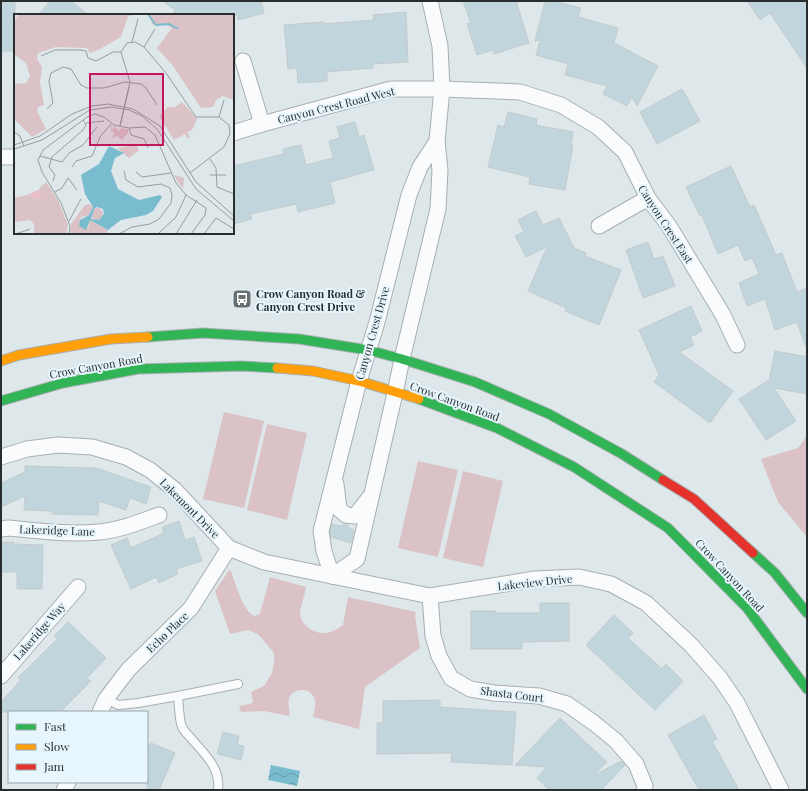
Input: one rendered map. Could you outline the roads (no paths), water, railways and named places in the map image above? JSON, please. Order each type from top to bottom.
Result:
[{"type":"main road","name":"Crow Canyon Road","points":[[1,361],[19,356],[111,339],[203,333],[299,339],[368,350],[402,359],[475,382],[549,414],[622,454],[694,499],[775,572],[807,613]]},
{"type":"main road","name":"Crow Canyon Road","points":[[1,401],[63,383],[138,369],[242,366],[313,371],[358,381],[429,402],[497,428],[574,467],[668,528],[747,608],[807,689]]},
{"type":"street","name":"Canyon Crest Drive","points":[[430,1],[440,46],[442,89],[437,141],[440,170],[438,209],[402,359],[357,559],[332,576],[324,551],[321,531],[358,381],[377,322],[409,194],[420,167],[437,141]]},
{"type":"street","points":[[243,61],[262,124]]},
{"type":"street","name":"Canyon Crest Road West","points":[[234,133],[391,89],[442,89]]},
{"type":"street","name":"Canyon Crest East","points":[[442,89],[520,92],[561,105],[598,127],[625,152],[648,198],[669,226],[723,315],[738,345]]},
{"type":"street","points":[[1,157],[14,157]]},
{"type":"street","points":[[599,226],[648,198]]},
{"type":"street","name":"Lakemont Drive","points":[[1,457],[27,449],[58,445],[92,447],[126,457],[150,470],[175,490],[230,548],[264,562],[332,576]]},
{"type":"street","points":[[335,477],[339,509],[346,515],[355,516],[372,495]]},
{"type":"street","name":"Lakeridge Lane","points":[[1,530],[9,528],[73,533],[100,532],[129,526],[159,515]]},
{"type":"street","name":"Echo Place","points":[[103,706],[128,670],[191,608],[230,548]]},
{"type":"street","name":"Lakeview Drive","points":[[332,576],[430,596],[535,579],[579,577],[611,584],[646,603],[691,645],[720,678],[738,703],[781,790]]},
{"type":"street","name":"Lakeridge Way","points":[[1,676],[78,587]]},
{"type":"street","name":"Shasta Court","points":[[430,596],[433,636],[439,656],[451,678],[470,689],[494,693],[539,696],[567,704],[616,741],[636,764],[644,790]]},
{"type":"lane","points":[[103,706],[178,696],[238,684]]},
{"type":"lane","points":[[178,696],[182,728],[214,766],[218,776],[218,790]]},
{"type":"water","points":[[271,765],[300,771],[297,786],[268,780]]},
{"type":"place","name":"Crow Canyon Road & Canyon Crest Drive","points":[[242,299]]}]
